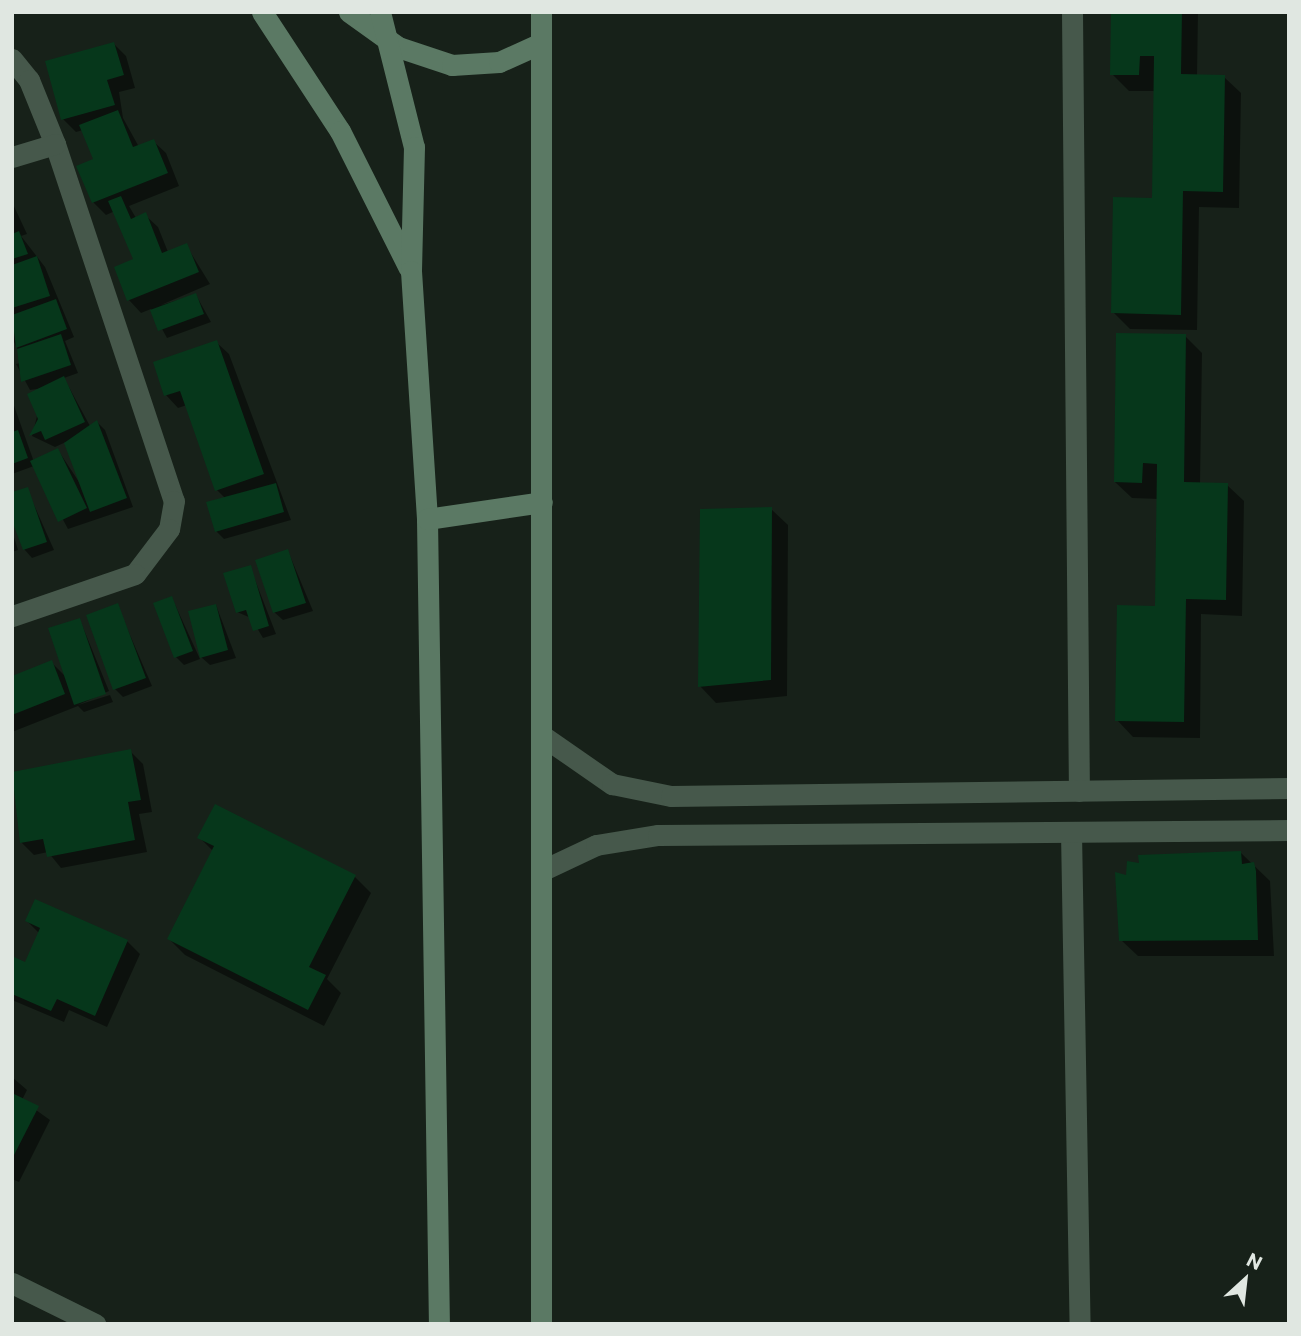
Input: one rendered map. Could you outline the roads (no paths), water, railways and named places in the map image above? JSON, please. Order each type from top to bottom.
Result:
[{"type":"street","points":[[262,12],[340,131],[411,271]]},
{"type":"street","points":[[349,12],[415,56],[452,65],[499,62],[541,43]]},
{"type":"street","points":[[380,12],[383,37],[412,123],[411,271],[427,519],[439,1324]]},
{"type":"street","points":[[541,12],[544,737],[541,871],[541,1324]]},
{"type":"street","points":[[1072,12],[1079,791]]},
{"type":"street","points":[[12,59],[29,80],[55,144],[174,500],[165,538],[135,575],[12,616]]},
{"type":"street","points":[[12,157],[55,144]]},
{"type":"street","points":[[427,519],[542,502]]},
{"type":"street","points":[[544,737],[612,784],[671,796],[1289,788]]},
{"type":"street","points":[[541,871],[567,854],[626,837],[1289,830]]},
{"type":"street","points":[[1071,832],[1080,1324]]},
{"type":"street","points":[[12,1283],[95,1324]]}]
